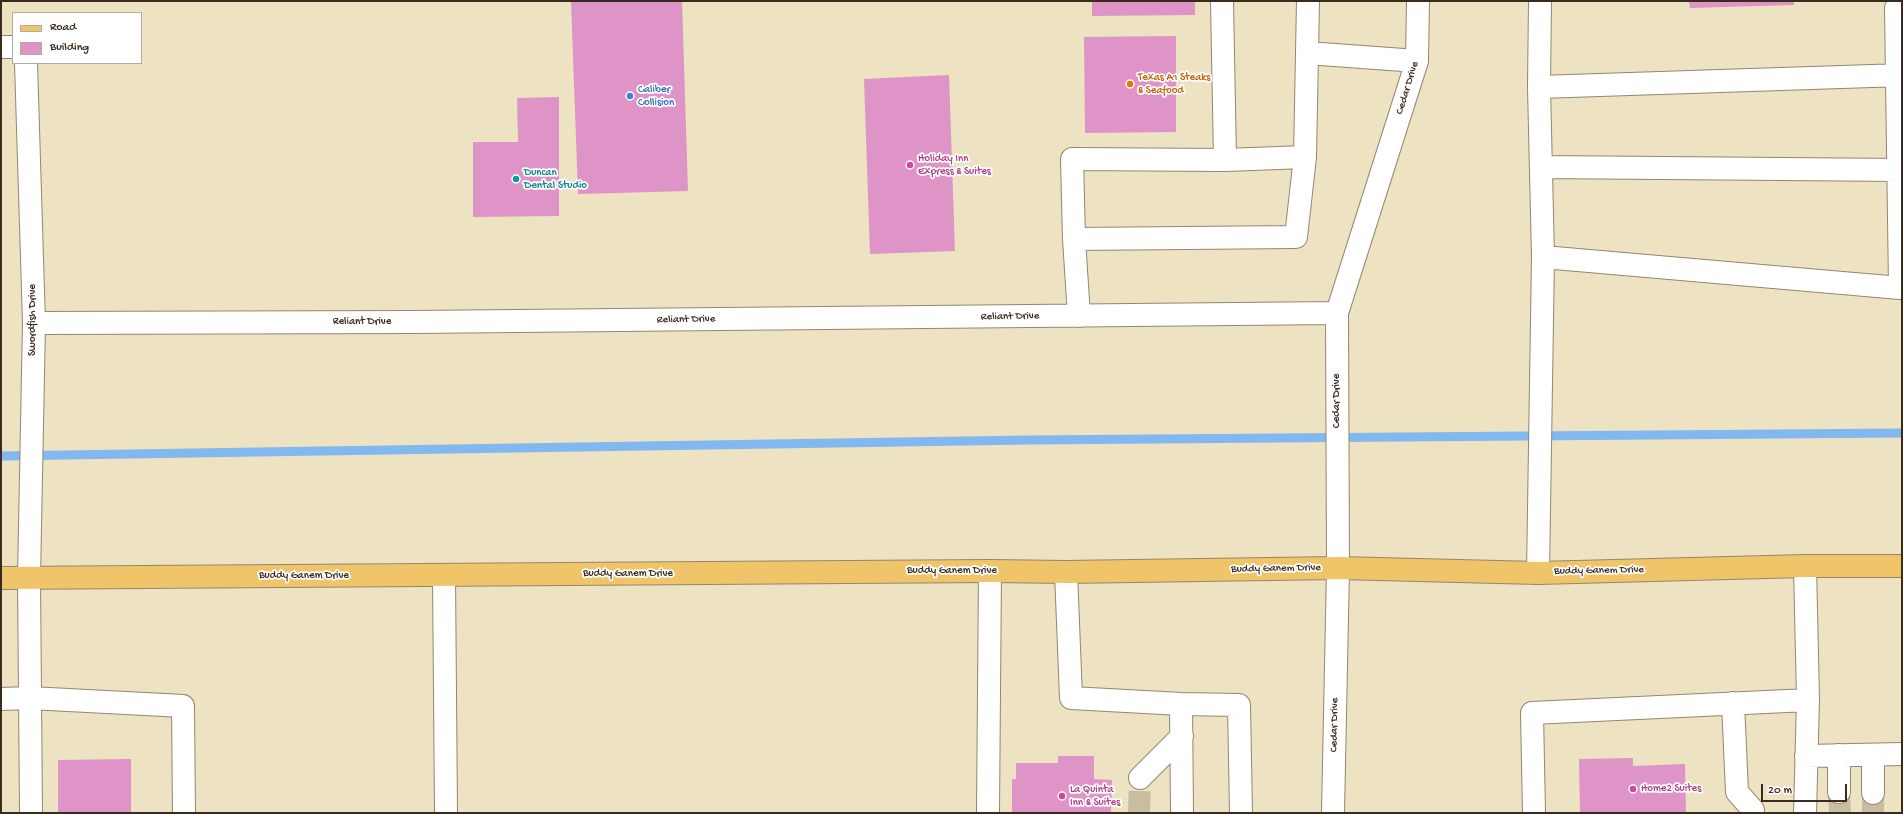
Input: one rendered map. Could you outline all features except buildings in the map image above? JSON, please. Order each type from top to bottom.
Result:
[{"type":"main road","name":"Buddy Ganem Drive","points":[[1,578],[990,571],[1066,572],[1338,568],[1538,573],[1805,566],[1902,566]]},
{"type":"street","points":[[1222,1],[1225,160]]},
{"type":"street","points":[[1074,239],[1296,237],[1305,157],[1308,1]]},
{"type":"street","name":"Cedar Drive","points":[[1333,813],[1338,568],[1337,313],[1418,61],[1418,1]]},
{"type":"street","points":[[1538,573],[1543,257],[1539,87],[1540,1]]},
{"type":"street","points":[[1543,257],[1901,288],[1900,75],[1898,6]]},
{"type":"street","points":[[1,47],[12,47]]},
{"type":"street","points":[[1307,53],[1418,61]]},
{"type":"street","name":"Swordfish Drive","points":[[26,64],[34,323],[29,578],[32,813]]},
{"type":"street","points":[[1539,87],[1900,75]]},
{"type":"street","points":[[1079,316],[1074,239],[1072,159],[1225,160],[1305,157]]},
{"type":"street","points":[[1542,168],[1901,170]]},
{"type":"street","name":"Reliant Drive","points":[[34,323],[414,322],[1337,313]]},
{"type":"street","points":[[1805,566],[1808,700],[1805,813]]},
{"type":"street","points":[[988,813],[990,571]]},
{"type":"street","points":[[1066,572],[1071,698],[1182,704],[1239,705],[1241,813]]},
{"type":"street","points":[[444,575],[446,813]]},
{"type":"street","points":[[1,699],[30,698],[183,706],[184,813]]},
{"type":"street","points":[[1534,813],[1532,713],[1808,700]]},
{"type":"street","points":[[1733,703],[1737,792],[1754,813]]},
{"type":"street","points":[[1182,704],[1182,813]]},
{"type":"street","points":[[1140,778],[1182,736]]},
{"type":"street","points":[[1806,756],[1902,754]]},
{"type":"street","points":[[1839,755],[1839,792]]},
{"type":"street","points":[[1873,755],[1873,793]]},
{"type":"waterway","points":[[1,456],[1029,440],[1902,433]]},
{"type":"tunnel","points":[[1139,813],[1140,778]]},
{"type":"tunnel","points":[[1839,792],[1840,813]]},
{"type":"tunnel","points":[[1873,793],[1873,813]]},
{"type":"place","name":"Texas A1 Steaks & Seafood","points":[[1130,84]]},
{"type":"place","name":"Caliber Collision","points":[[630,96]]},
{"type":"place","name":"Holiday Inn Express & Suites","points":[[910,165]]},
{"type":"place","name":"Duncan Dental Studio","points":[[516,179]]},
{"type":"place","name":"Home2 Suites","points":[[1633,789]]},
{"type":"place","name":"La Quinta Inn & Suites","points":[[1062,796]]}]
